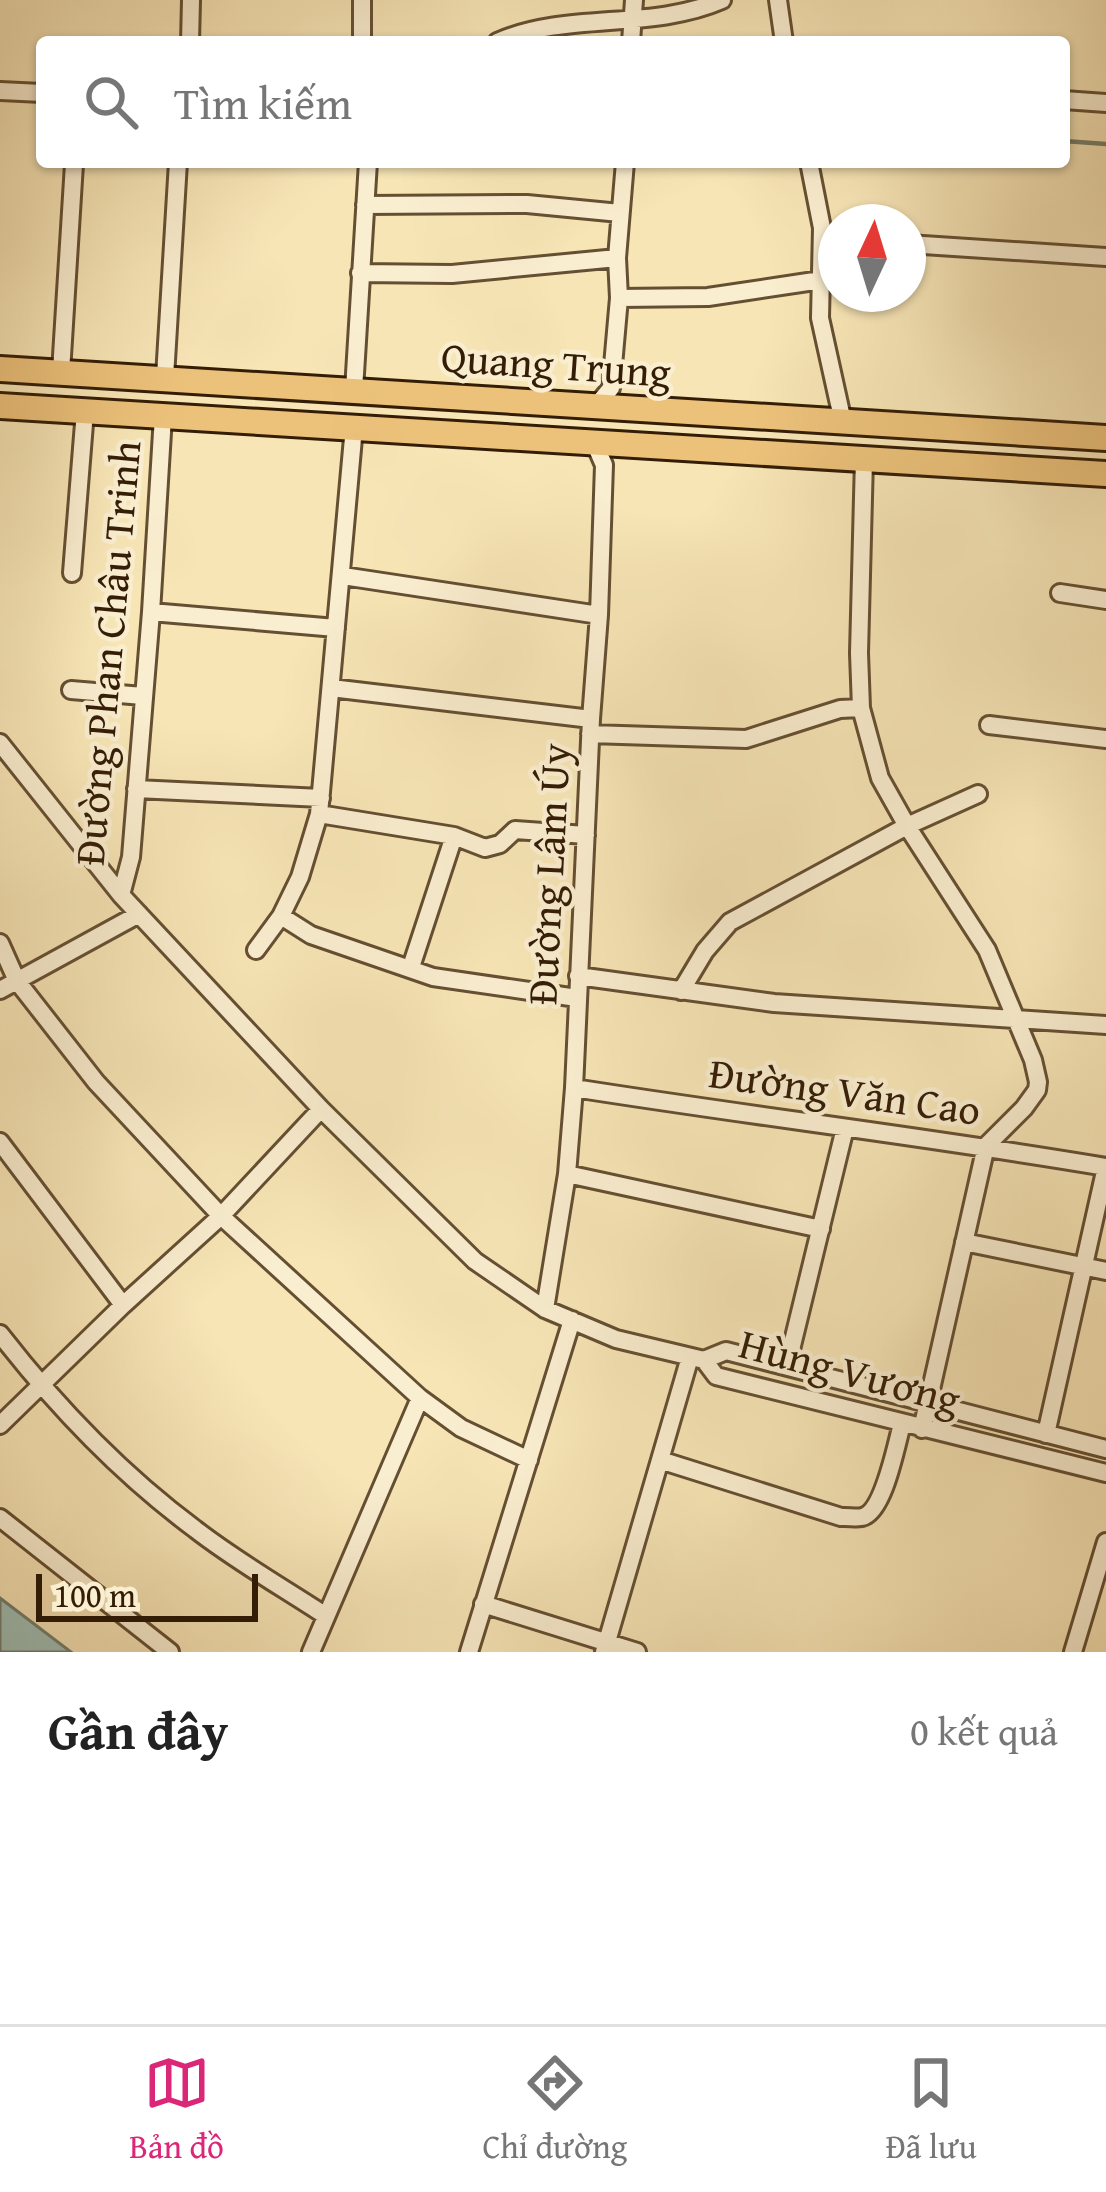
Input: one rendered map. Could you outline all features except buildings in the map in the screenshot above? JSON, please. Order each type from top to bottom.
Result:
[{"type":"highway","name":"Quang Trung","points":[[0,369],[1106,438]]},
{"type":"highway","points":[[163,416],[165,377]]},
{"type":"highway","name":"Quang Trung","points":[[0,406],[1106,474]]},
{"type":"highway","points":[[594,442],[596,406]]},
{"type":"street","points":[[190,36],[191,0]]},
{"type":"street","points":[[362,0],[362,36]]},
{"type":"street","points":[[516,36],[633,9],[700,10],[722,0]]},
{"type":"street","points":[[778,0],[783,36]]},
{"type":"street","points":[[0,91],[36,93]]},
{"type":"street","points":[[1070,100],[1106,103]]},
{"type":"street","points":[[62,372],[74,168]]},
{"type":"street","points":[[165,377],[178,168]]},
{"type":"street","points":[[354,390],[368,168]]},
{"type":"street","points":[[596,406],[611,388],[624,168]]},
{"type":"street","points":[[811,168],[820,204]]},
{"type":"street","points":[[365,205],[526,204],[620,213]]},
{"type":"street","points":[[926,245],[1106,257]]},
{"type":"street","points":[[360,273],[452,274],[617,258]]},
{"type":"street","points":[[619,298],[708,297],[818,280]]},
{"type":"street","points":[[820,312],[843,422]]},
{"type":"street","points":[[72,573],[85,411]]},
{"type":"street","name":"Đường Phan Châu Trinh","points":[[121,895],[131,856],[163,416]]},
{"type":"street","points":[[256,950],[300,877],[320,806],[354,427]]},
{"type":"street","name":"Đường Lâm Úy","points":[[544,1309],[567,1174],[574,1088],[604,465],[594,442]]},
{"type":"street","points":[[864,459],[861,708],[880,778],[987,950],[1036,1072],[1036,1090],[1024,1108],[986,1146],[922,1429]]},
{"type":"street","points":[[343,576],[599,615]]},
{"type":"street","points":[[1060,593],[1106,600]]},
{"type":"street","points":[[152,612],[336,628]]},
{"type":"street","points":[[331,688],[591,727],[746,740],[840,709],[861,708]]},
{"type":"street","points":[[70,690],[143,696]]},
{"type":"street","points":[[989,725],[1106,739]]},
{"type":"street","points":[[0,743],[121,895],[321,1109],[475,1261],[544,1309],[616,1339],[697,1359],[660,1460],[606,1647]]},
{"type":"street","points":[[136,789],[320,806],[454,836],[485,848],[500,844],[515,830],[586,835]]},
{"type":"street","points":[[681,991],[730,922],[907,826],[978,794]]},
{"type":"street","points":[[411,968],[454,836]]},
{"type":"street","name":"Đường Phan Châu Trinh","points":[[8,985],[140,914]]},
{"type":"street","points":[[280,916],[311,935],[433,976],[577,998]]},
{"type":"street","points":[[0,943],[8,985],[220,1216],[420,1398],[460,1428],[529,1460]]},
{"type":"street","points":[[578,976],[774,1004],[1106,1025]]},
{"type":"street","name":"Đường Văn Cao","points":[[574,1088],[1106,1167]]},
{"type":"street","points":[[0,1425],[220,1216],[321,1109]]},
{"type":"street","points":[[788,1366],[845,1128]]},
{"type":"street","points":[[0,1142],[123,1305]]},
{"type":"street","points":[[1046,1434],[1106,1167]]},
{"type":"street","points":[[567,1174],[821,1229]]},
{"type":"street","points":[[964,1242],[1106,1271]]},
{"type":"street","points":[[469,1652],[572,1320]]},
{"type":"street","points":[[0,1334],[41,1386],[116,1462],[196,1531],[326,1616]]},
{"type":"street","name":"Hùng Vương","points":[[697,1359],[726,1352],[1106,1449]]},
{"type":"street","name":"Hùng Vương","points":[[697,1359],[716,1376],[1106,1474]]},
{"type":"street","points":[[311,1652],[420,1398]]},
{"type":"street","points":[[660,1460],[841,1516],[861,1517],[880,1498],[902,1424]]},
{"type":"street","points":[[0,1518],[170,1652]]},
{"type":"street","points":[[1073,1652],[1106,1542]]},
{"type":"street","points":[[483,1604],[606,1647],[637,1652]]},
{"type":"water","points":[[0,1598],[71,1652],[0,1652]]},
{"type":"waterway","points":[[1070,141],[1106,144]]}]
